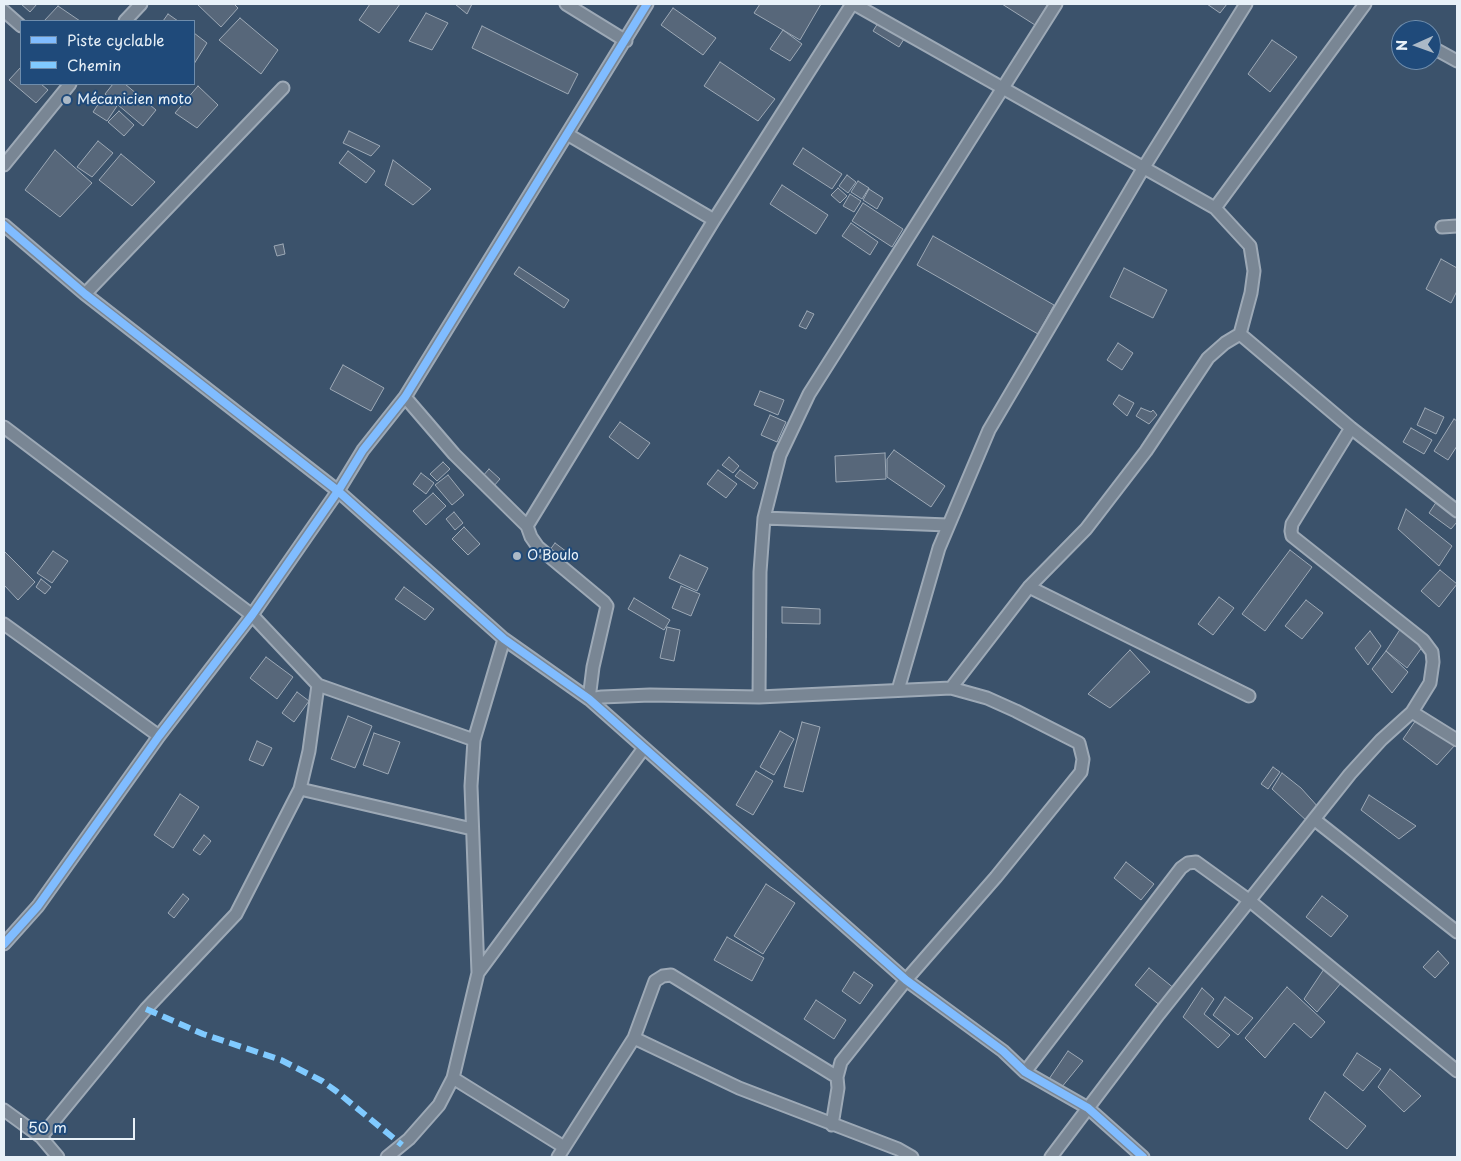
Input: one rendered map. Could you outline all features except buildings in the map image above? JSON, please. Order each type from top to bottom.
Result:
[{"type":"street","points":[[127,20],[141,4]]},
{"type":"street","points":[[566,4],[626,41]]},
{"type":"street","points":[[4,944],[38,906],[159,736],[252,615],[338,491],[363,450],[405,397],[626,41],[647,4]]},
{"type":"street","points":[[526,526],[714,220],[853,4],[1144,166],[1215,208],[1250,246],[1254,270],[1251,293],[1240,334],[1225,343],[1208,358],[1146,451],[1086,529],[1029,587],[951,688]]},
{"type":"street","points":[[759,697],[760,572],[764,518],[780,455],[809,394],[1056,4]]},
{"type":"street","points":[[898,690],[939,548],[990,430],[1144,166],[1246,4]]},
{"type":"street","points":[[1215,208],[1365,4]]},
{"type":"street","points":[[4,11],[20,25]]},
{"type":"street","points":[[1441,52],[1457,62]]},
{"type":"street","points":[[4,165],[69,85]]},
{"type":"street","points":[[85,294],[283,88]]},
{"type":"street","points":[[567,134],[714,220]]},
{"type":"street","points":[[4,225],[85,294],[338,491],[504,639],[588,699],[906,980],[1003,1051],[1025,1072],[1088,1108],[1143,1157]]},
{"type":"street","points":[[1442,227],[1457,226]]},
{"type":"street","points":[[1240,334],[1351,428],[1457,511]]},
{"type":"street","points":[[405,397],[454,454],[526,526],[538,547],[607,606],[593,667],[588,699]]},
{"type":"street","points":[[4,427],[252,615],[318,686],[474,740]]},
{"type":"street","points":[[1051,1157],[1159,1014],[1350,774],[1381,740],[1412,712],[1430,682],[1433,662],[1432,652],[1424,640],[1292,536],[1292,524],[1351,428]]},
{"type":"street","points":[[764,518],[948,525]]},
{"type":"street","points":[[1029,587],[1249,696]]},
{"type":"street","points":[[4,624],[159,736]]},
{"type":"street","points":[[387,1157],[409,1139],[439,1105],[453,1078],[478,973],[471,786],[474,740],[504,639]]},
{"type":"street","points":[[41,1137],[146,1009],[236,914],[300,789],[309,751],[318,686]]},
{"type":"street","points":[[588,699],[650,695],[759,697],[951,688],[987,698],[1079,743],[1083,759],[1081,772],[996,877],[906,980],[841,1062],[837,1077],[838,1088],[832,1124]]},
{"type":"street","points":[[1412,712],[1457,740]]},
{"type":"street","points":[[478,973],[644,748]]},
{"type":"street","points":[[300,789],[472,829]]},
{"type":"street","points":[[1315,820],[1457,932]]},
{"type":"street","points":[[1025,1072],[1181,868],[1188,863],[1196,862],[1250,901],[1457,1071]]},
{"type":"street","points":[[453,1078],[561,1152],[634,1038],[655,981],[663,976],[671,975],[837,1077]]},
{"type":"street","points":[[634,1038],[739,1088],[832,1124],[895,1153],[912,1157]]},
{"type":"street","points":[[4,1110],[41,1137],[58,1157]]},
{"type":"marked path","points":[[146,1009],[203,1034],[281,1060],[322,1081],[402,1145]]},
{"type":"cycle path","points":[[4,944],[38,906],[159,736],[252,615],[338,491],[363,450],[405,397],[647,4]]},
{"type":"cycle path","points":[[4,225],[85,294],[338,491],[504,639],[589,699],[906,980],[1003,1051],[1025,1072],[1088,1108],[1143,1157]]},
{"type":"place","name":"Mécanicien moto","points":[[67,100]]},
{"type":"place","name":"O'Boulo","points":[[517,556]]}]
